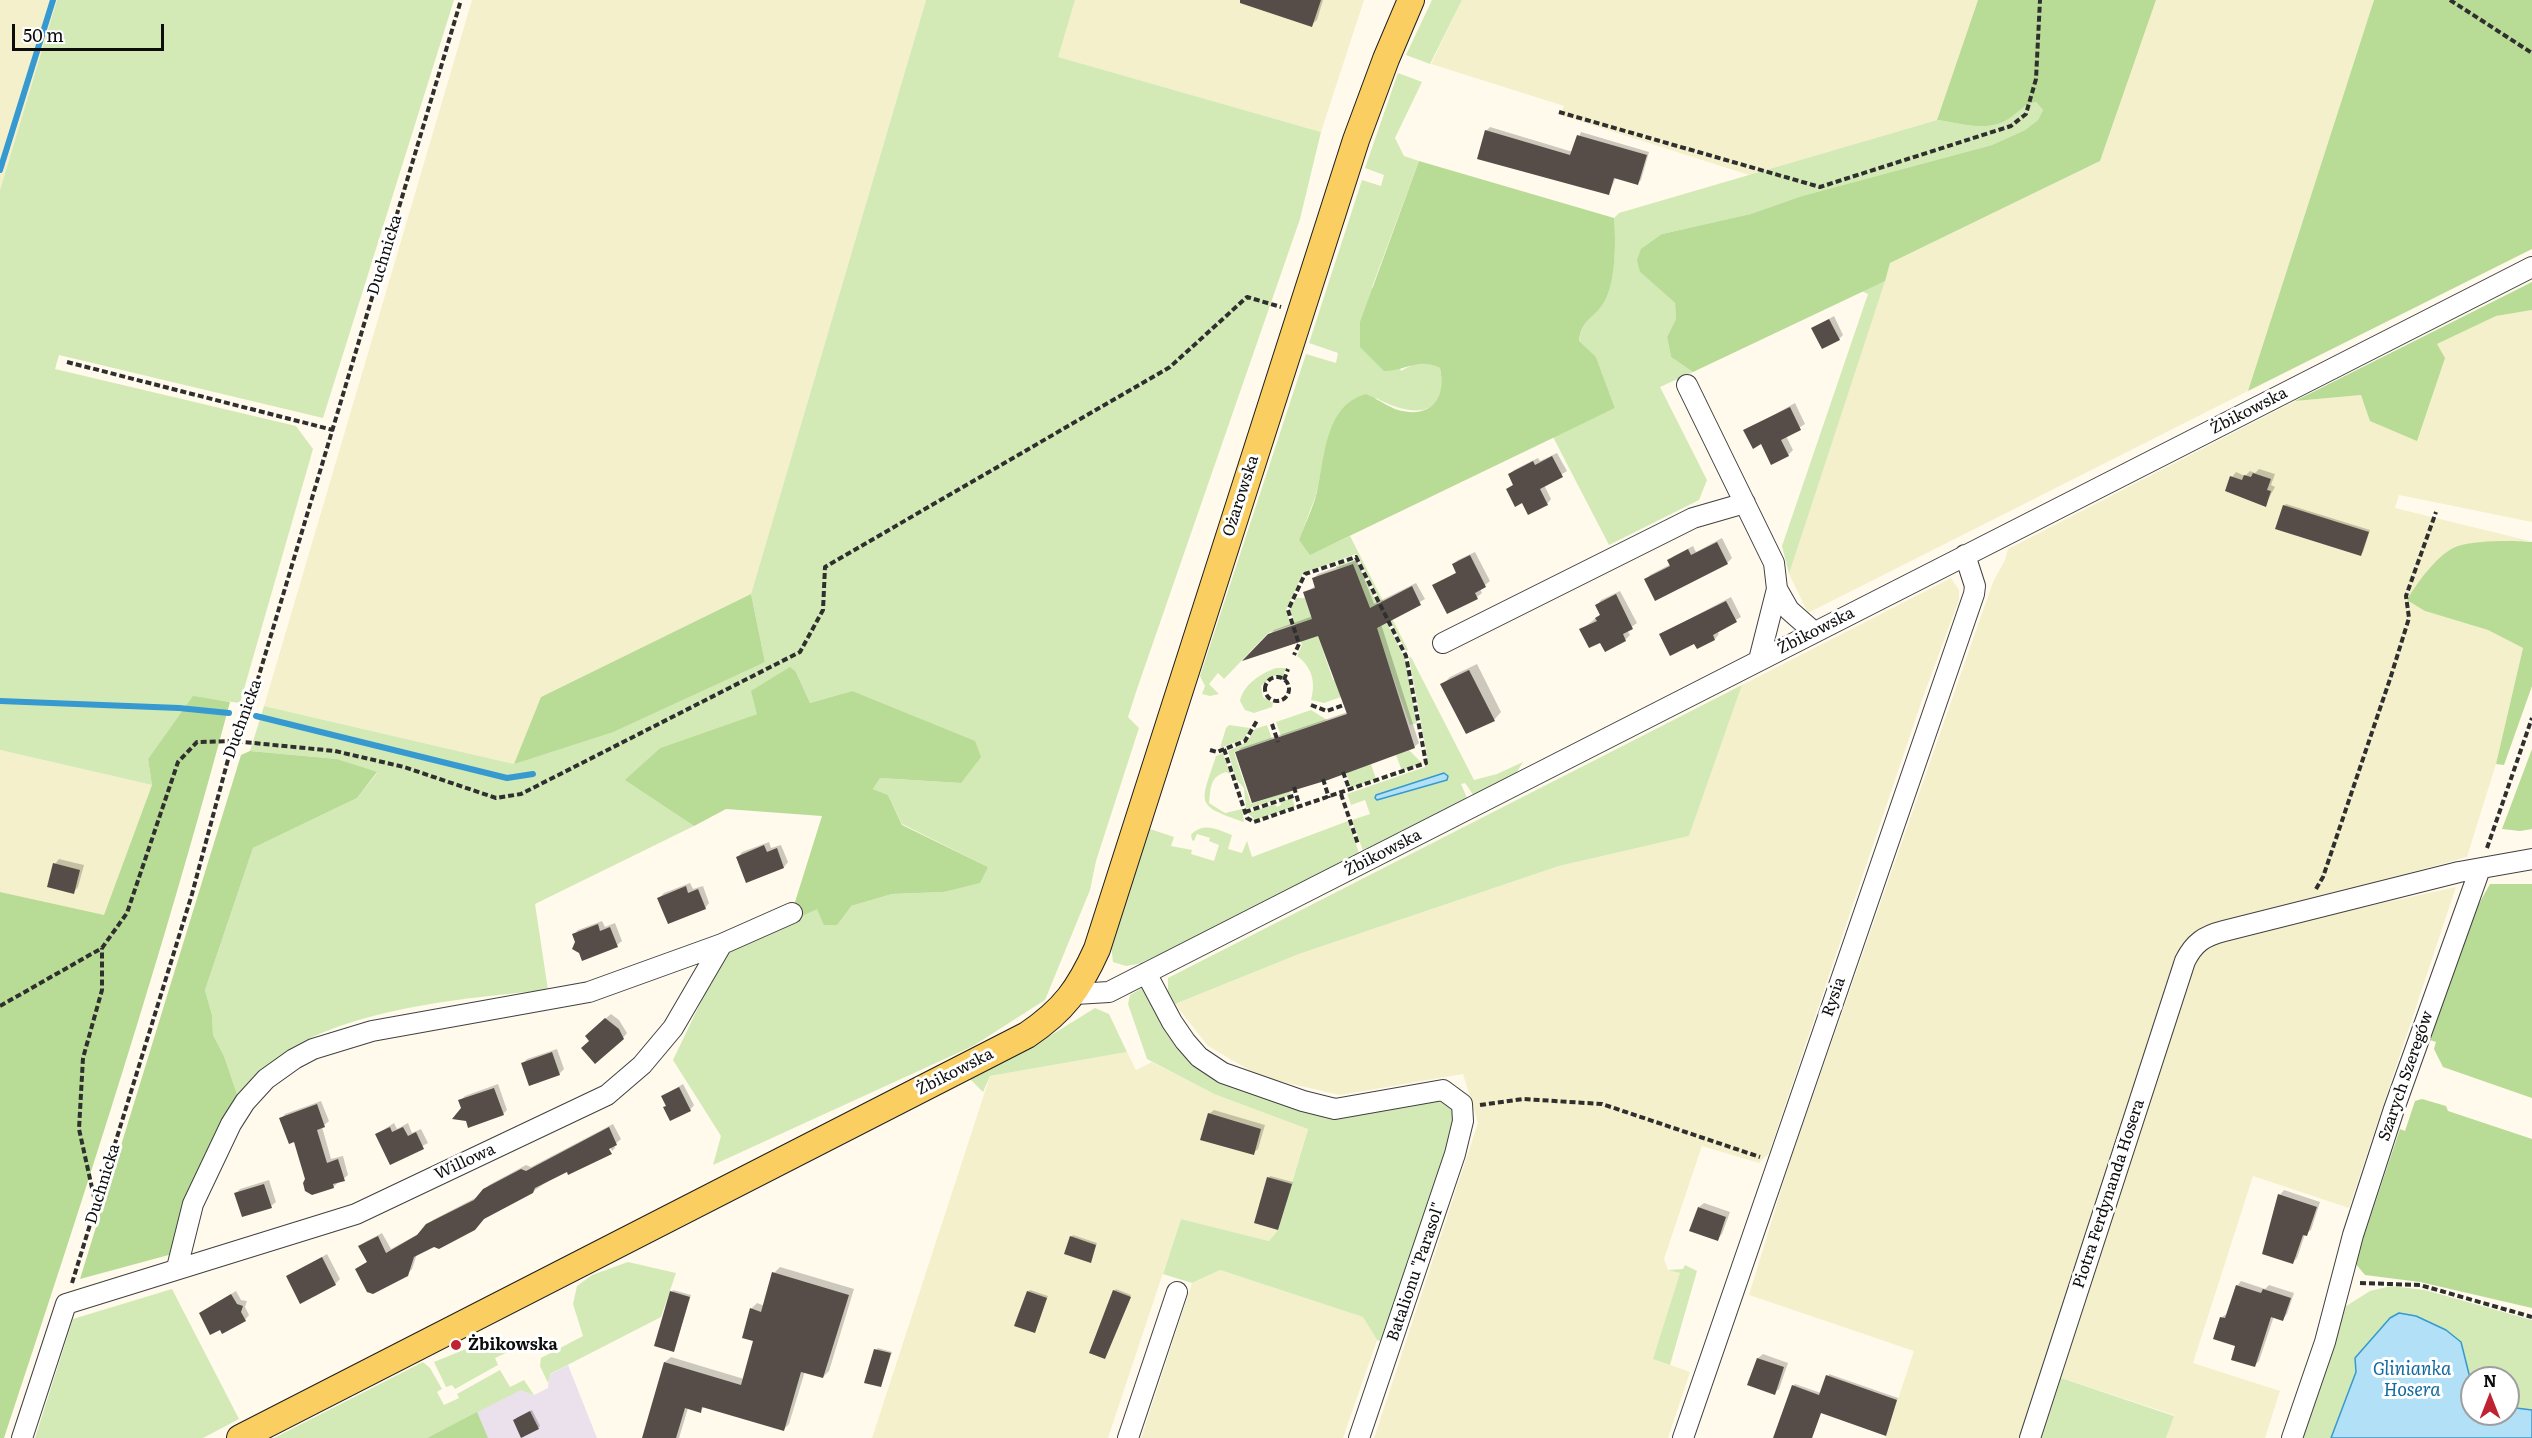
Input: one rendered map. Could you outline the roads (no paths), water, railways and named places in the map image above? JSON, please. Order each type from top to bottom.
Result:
[{"type":"main road","name":"Ożarowska","points":[[1074,993],[1097,949],[1360,130],[1411,0]]},
{"type":"main road","name":"Żbikowska","points":[[240,1438],[1028,1035],[1051,1019],[1074,993]]},
{"type":"street","name":"Żbikowska","points":[[1074,993],[1109,992],[1669,709],[1759,660],[2532,267]]},
{"type":"street","points":[[1687,385],[1774,563],[1777,589],[1759,660]]},
{"type":"street","points":[[1443,643],[1693,518],[1745,503]]},
{"type":"street","name":"Rysia","points":[[1683,1438],[1972,602],[1975,586],[1965,555]]},
{"type":"street","points":[[1777,589],[1789,610],[1814,632]]},
{"type":"street","points":[[2480,869],[2532,859]]},
{"type":"street","name":"Piotra Ferdynanda Hosera","points":[[2030,1438],[2190,950],[2209,934],[2480,869]]},
{"type":"street","name":"Szarych Szeregów","points":[[2292,1438],[2342,1280],[2352,1235],[2400,1092],[2480,869]]},
{"type":"street","points":[[177,1268],[193,1204],[231,1124],[245,1102],[266,1079],[294,1059],[313,1049],[372,1031],[589,993],[722,944],[792,913]]},
{"type":"street","name":"Willowa","points":[[22,1438],[66,1304],[356,1214],[607,1095],[642,1065],[673,1028],[722,944]]},
{"type":"street","name":"Batalionu \"Parasol\"","points":[[1146,973],[1185,1041],[1199,1056],[1222,1073],[1326,1108],[1345,1108],[1443,1090],[1461,1104],[1463,1121],[1455,1154],[1359,1438]]},
{"type":"street","points":[[1128,1438],[1177,1292]]},
{"type":"water","points":[[1444,773],[1448,776],[1447,780],[1377,800],[1375,798],[1376,795]]},
{"type":"water","name":"Glinianka Hosera","points":[[2399,1313],[2416,1316],[2446,1330],[2461,1342],[2467,1366],[2460,1366],[2460,1426],[2520,1426],[2520,1408],[2532,1410],[2532,1438],[2331,1438],[2356,1372],[2355,1358],[2390,1318]]},
{"type":"waterway","points":[[0,170],[53,0]]},
{"type":"waterway","points":[[0,701],[179,708],[229,713]]},
{"type":"waterway","points":[[256,716],[507,778],[533,774]]},
{"type":"place","name":"Żbikowska","points":[[456,1345]]}]
